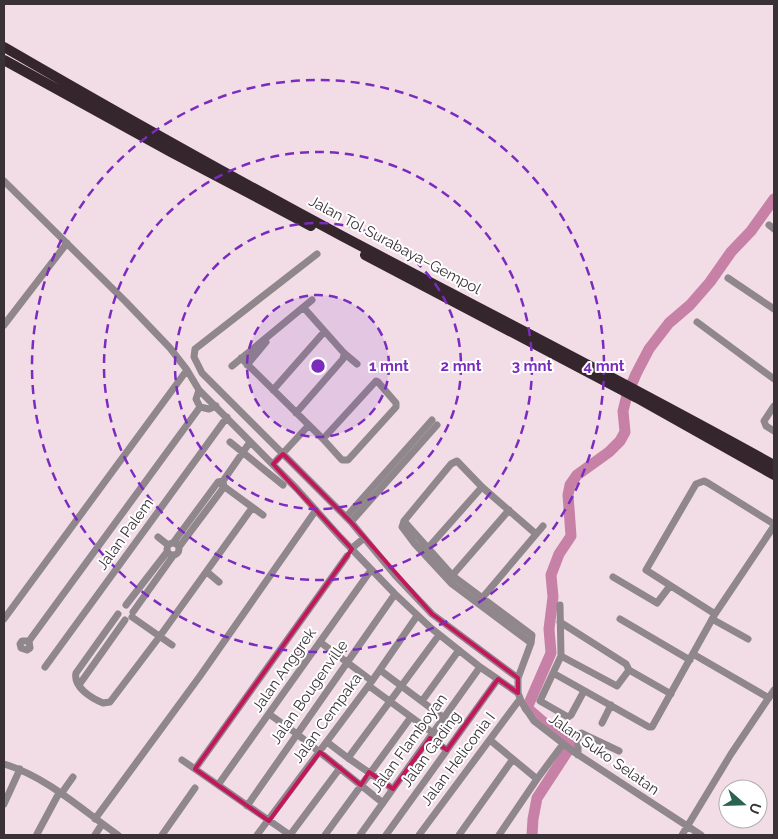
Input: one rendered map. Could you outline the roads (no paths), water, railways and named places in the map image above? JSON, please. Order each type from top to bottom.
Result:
[{"type":"highway","name":"Jalan Tol Surabaya–Gempol","points":[[4,47],[125,117],[324,226],[639,395],[774,465]]},
{"type":"highway","name":"Jalan Tol Surabaya–Gempol","points":[[4,60],[188,161],[619,384]]},
{"type":"highway","name":"Jalan Tol Surabaya–Gempol","points":[[639,395],[774,474]]},
{"type":"street","points":[[4,181],[170,348],[199,390],[250,442],[278,459],[349,520],[362,540],[432,614],[518,678]]},
{"type":"street","points":[[4,325],[67,243]]},
{"type":"street","points":[[318,254],[194,349],[202,373],[278,459],[316,510],[371,570],[439,635],[519,696]]},
{"type":"street","points":[[728,278],[774,309]]},
{"type":"street","points":[[247,364],[259,347],[277,329],[312,300]]},
{"type":"street","points":[[304,308],[324,332],[357,364]]},
{"type":"street","points":[[697,322],[774,379]]},
{"type":"street","points":[[273,390],[324,332]]},
{"type":"street","points":[[232,366],[259,347]]},
{"type":"street","points":[[296,413],[343,360],[344,353]]},
{"type":"street","points":[[241,358],[342,460],[348,460],[396,407],[396,403],[376,381],[323,439]]},
{"type":"street","points":[[4,619],[187,370]]},
{"type":"street","points":[[199,390],[196,399],[200,407]]},
{"type":"street","points":[[200,407],[209,409],[216,406]]},
{"type":"street","points":[[774,406],[764,421],[766,426],[774,431]]},
{"type":"street","points":[[29,641],[200,407]]},
{"type":"street","name":"Jalan Palem","points":[[45,667],[227,417]]},
{"type":"street","points":[[349,520],[434,423]]},
{"type":"street","points":[[278,459],[309,425]]},
{"type":"street","points":[[230,442],[283,485]]},
{"type":"street","points":[[250,442],[222,483],[172,548],[126,605],[121,607],[76,673],[75,678],[79,687],[102,703],[110,702],[252,508]]},
{"type":"street","points":[[531,643],[450,578],[402,527],[404,521],[455,461],[460,462],[482,487],[536,534]]},
{"type":"street","points":[[553,673],[649,727],[653,726],[713,616],[774,525],[704,481],[696,484],[646,570],[713,616],[748,639]]},
{"type":"street","points":[[222,483],[262,515]]},
{"type":"street","points":[[428,548],[482,487]]},
{"type":"street","points":[[95,819],[200,676],[316,510]]},
{"type":"street","points":[[450,578],[509,510]]},
{"type":"street","points":[[404,521],[428,548],[450,578],[483,597],[532,636],[518,678],[519,696]]},
{"type":"street","points":[[483,597],[543,526]]},
{"type":"street","points":[[158,537],[172,548]]},
{"type":"street","points":[[196,769],[347,556],[345,552],[362,540]]},
{"type":"street","points":[[78,685],[130,616],[172,548]]},
{"type":"street","points":[[347,556],[350,558],[357,555]]},
{"type":"street","name":"Jalan Anggrek","points":[[218,785],[371,570]]},
{"type":"street","points":[[207,572],[219,582]]},
{"type":"street","points":[[613,577],[657,603],[670,586]]},
{"type":"street","name":"Jalan Bougenville","points":[[247,806],[395,594]]},
{"type":"street","points":[[126,605],[131,607],[130,616]]},
{"type":"street","points":[[560,606],[561,656],[540,700],[542,703],[568,717],[571,715],[584,691]]},
{"type":"street","points":[[118,614],[121,618],[130,616],[172,645]]},
{"type":"street","name":"Jalan Cempaka","points":[[257,835],[370,684],[418,616]]},
{"type":"street","points":[[620,619],[772,701]]},
{"type":"street","points":[[560,622],[626,664],[628,670],[671,694]]},
{"type":"street","points":[[348,758],[439,635]]},
{"type":"street","points":[[320,642],[347,662],[389,701],[411,717],[447,750]]},
{"type":"street","points":[[422,701],[459,650]]},
{"type":"street","points":[[561,656],[616,686],[628,670]]},
{"type":"street","name":"Jalan Flamboyan","points":[[360,835],[480,667]]},
{"type":"street","points":[[380,670],[444,718]]},
{"type":"street","name":"Jalan Gading","points":[[386,835],[498,679]]},
{"type":"street","points":[[772,701],[774,690]]},
{"type":"street","name":"Jalan Heliconia I","points":[[419,835],[490,740],[519,696]]},
{"type":"street","name":"Jalan Suko Selatan","points":[[519,696],[534,722],[565,746],[701,835]]},
{"type":"street","points":[[682,835],[731,754],[764,705],[772,701]]},
{"type":"street","points":[[602,723],[611,705]]},
{"type":"street","points":[[269,714],[383,803]]},
{"type":"street","points":[[325,835],[369,772],[411,717]]},
{"type":"street","points":[[576,754],[578,735],[581,733],[618,751]]},
{"type":"street","points":[[490,740],[537,779]]},
{"type":"street","points":[[327,742],[393,789]]},
{"type":"street","points":[[499,835],[537,779],[565,746]]},
{"type":"street","points":[[459,835],[513,759]]},
{"type":"street","points":[[182,760],[247,806],[267,823],[290,835],[340,768]]},
{"type":"street","points":[[4,764],[20,769],[60,793],[118,835]]},
{"type":"street","points":[[4,804],[20,769]]},
{"type":"street","points":[[37,834],[60,793],[73,777]]},
{"type":"street","points":[[162,835],[195,788]]},
{"type":"street","points":[[95,835],[102,824]]},
{"type":"waterway","points":[[532,835],[537,798],[571,746],[527,708],[551,653],[549,629],[553,597],[551,575],[559,554],[571,536],[568,495],[570,485],[577,475],[609,452],[620,441],[625,432],[623,411],[627,395],[649,349],[669,323],[690,305],[710,282],[731,252],[751,231],[774,199]]}]
